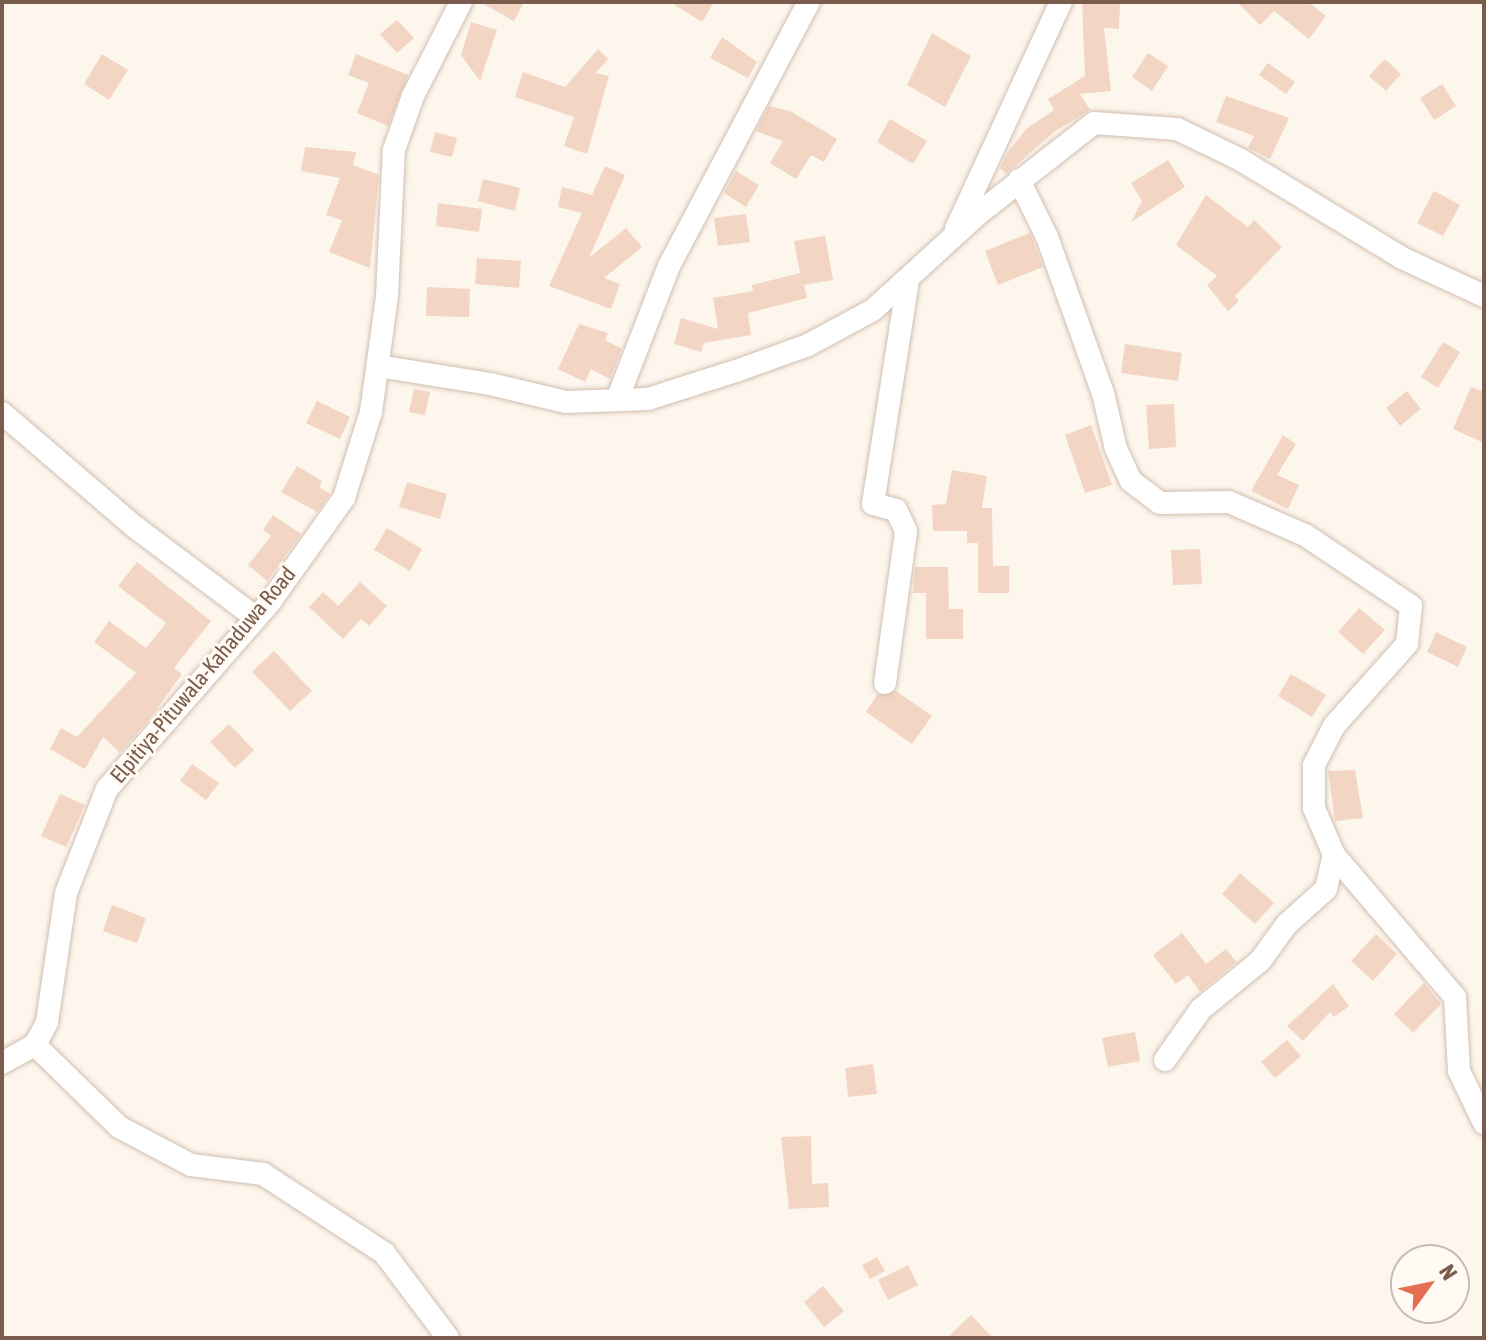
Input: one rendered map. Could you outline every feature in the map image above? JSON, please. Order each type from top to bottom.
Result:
[{"type":"street","name":"Elpitiya-Pituwala-Kahaduwa Road","points":[[35,1045],[47,1022],[66,893],[107,789],[256,618],[344,498],[371,412],[378,366],[387,296],[394,150],[413,96],[461,2]]},
{"type":"street","points":[[617,400],[669,266],[809,2]]},
{"type":"street","points":[[950,241],[1061,2]]},
{"type":"street","points":[[378,366],[566,402],[648,399],[808,345],[873,310],[1019,180],[1094,123],[1177,129],[1241,160],[1402,258],[1484,296]]},
{"type":"street","points":[[1019,180],[1047,237],[1103,393],[1116,449],[1131,481],[1160,503],[1229,502],[1305,535],[1411,606],[1407,644],[1334,726],[1314,765],[1314,808],[1334,855],[1455,997],[1459,1071],[1484,1123]]},
{"type":"street","points":[[885,683],[906,531],[896,510],[873,504],[908,280]]},
{"type":"street","points":[[2,413],[135,527],[256,618]]},
{"type":"street","points":[[1165,1060],[1201,1009],[1260,961],[1287,924],[1326,889],[1334,855]]},
{"type":"street","points":[[2,1063],[35,1045],[119,1127],[191,1165],[263,1174],[384,1253],[448,1338]]},
{"type":"building","points":[[480,2],[524,2],[514,21]]},
{"type":"building","points":[[670,2],[714,2],[702,22]]},
{"type":"building","points":[[1082,2],[1120,4],[1119,29],[1104,28],[1111,91],[1080,94],[1090,110],[1054,132],[1006,174],[1000,168],[1007,153],[1026,129],[1054,110],[1048,99],[1085,76]]},
{"type":"building","points":[[1237,2],[1308,2],[1326,16],[1309,39],[1274,11],[1260,25]]},
{"type":"building","points":[[397,20],[414,38],[397,53],[380,34]]},
{"type":"building","points":[[471,22],[497,30],[480,81],[461,55]]},
{"type":"building","points":[[932,33],[971,56],[945,107],[907,85]]},
{"type":"building","points":[[722,37],[757,62],[748,78],[710,58]]},
{"type":"building","points":[[598,49],[608,59],[596,73],[609,76],[587,154],[564,146],[574,117],[515,97],[523,72],[565,87]]},
{"type":"building","points":[[1148,53],[1168,66],[1152,91],[1132,77]]},
{"type":"building","points":[[102,54],[128,70],[109,100],[84,84]]},
{"type":"building","points":[[356,54],[408,75],[388,126],[357,113],[369,83],[348,75]]},
{"type":"building","points":[[1385,59],[1401,74],[1386,91],[1369,76]]},
{"type":"building","points":[[1268,63],[1295,82],[1286,94],[1259,75]]},
{"type":"building","points":[[1442,84],[1456,106],[1434,120],[1420,98]]},
{"type":"building","points":[[1226,96],[1289,118],[1270,159],[1248,148],[1254,136],[1216,122]]},
{"type":"building","points":[[769,106],[790,111],[837,139],[824,162],[811,155],[796,179],[770,163],[783,141],[756,131]]},
{"type":"building","points":[[890,119],[927,141],[913,164],[877,142]]},
{"type":"building","points":[[435,132],[457,138],[452,157],[430,152]]},
{"type":"building","points":[[305,147],[356,152],[353,165],[379,175],[370,268],[329,252],[342,220],[326,215],[340,178],[301,171]]},
{"type":"building","points":[[1168,160],[1185,187],[1131,222],[1142,201],[1131,183]]},
{"type":"building","points":[[605,166],[625,175],[589,258],[626,228],[642,247],[604,278],[620,284],[611,309],[549,286],[582,213],[558,207],[562,187],[592,195]]},
{"type":"building","points":[[736,171],[759,185],[746,207],[724,193]]},
{"type":"building","points":[[483,179],[520,188],[515,211],[478,201]]},
{"type":"building","points":[[1434,191],[1460,205],[1443,236],[1417,223]]},
{"type":"building","points":[[1206,195],[1248,227],[1254,220],[1282,247],[1235,296],[1239,301],[1228,311],[1207,285],[1217,276],[1176,245]]},
{"type":"building","points":[[438,203],[482,209],[479,232],[436,226]]},
{"type":"building","points":[[746,214],[750,242],[718,246],[714,218]]},
{"type":"building","points":[[1030,233],[1043,267],[998,285],[985,251]]},
{"type":"building","points":[[825,236],[833,280],[804,285],[807,298],[748,313],[751,335],[704,343],[701,352],[674,344],[681,318],[718,329],[713,298],[753,291],[752,285],[800,273],[794,241]]},
{"type":"building","points":[[477,258],[521,261],[519,288],[475,284]]},
{"type":"building","points":[[427,287],[470,289],[469,317],[426,316]]},
{"type":"building","points":[[579,324],[608,333],[605,340],[622,349],[610,379],[591,369],[585,382],[558,369]]},
{"type":"building","points":[[1443,342],[1460,352],[1438,388],[1421,377]]},
{"type":"building","points":[[1125,344],[1182,353],[1178,381],[1121,373]]},
{"type":"building","points":[[1471,387],[1484,392],[1484,443],[1453,429]]},
{"type":"building","points":[[414,389],[430,392],[425,415],[409,412]]},
{"type":"building","points":[[1407,391],[1421,409],[1400,426],[1386,408]]},
{"type":"building","points":[[317,401],[350,417],[340,439],[306,423]]},
{"type":"building","points":[[1174,404],[1176,447],[1149,449],[1146,405]]},
{"type":"building","points":[[1091,425],[1112,485],[1085,493],[1065,435]]},
{"type":"building","points":[[1283,435],[1296,444],[1277,475],[1299,485],[1288,509],[1251,491]]},
{"type":"building","points":[[297,466],[322,481],[319,487],[330,494],[317,512],[281,492]]},
{"type":"building","points":[[952,470],[987,476],[982,508],[992,508],[993,566],[1009,566],[1009,593],[978,593],[978,543],[967,543],[967,531],[933,531],[932,505],[946,504]]},
{"type":"building","points":[[407,482],[447,494],[440,519],[399,507]]},
{"type":"building","points":[[273,515],[301,534],[267,581],[248,565],[271,536],[263,530]]},
{"type":"building","points":[[387,528],[422,549],[410,571],[374,550]]},
{"type":"building","points":[[1200,549],[1202,584],[1173,585],[1171,550]]},
{"type":"building","points":[[137,562],[211,621],[174,668],[182,674],[151,717],[120,753],[103,737],[85,769],[50,749],[61,728],[77,737],[136,673],[94,642],[109,621],[146,648],[166,623],[118,586]]},
{"type":"building","points":[[915,567],[948,567],[949,609],[963,609],[963,639],[926,639],[926,593],[913,593]]},
{"type":"building","points":[[360,582],[387,606],[369,626],[361,619],[343,639],[309,607],[323,592],[338,606]]},
{"type":"building","points":[[1359,608],[1385,630],[1363,654],[1338,632]]},
{"type":"building","points":[[1436,632],[1467,647],[1458,667],[1427,652]]},
{"type":"building","points":[[274,651],[312,691],[290,711],[252,672]]},
{"type":"building","points":[[1291,674],[1326,695],[1312,717],[1278,696]]},
{"type":"building","points":[[896,691],[932,716],[912,744],[866,712],[877,695]]},
{"type":"building","points":[[229,724],[254,750],[235,768],[210,742]]},
{"type":"building","points":[[192,764],[219,783],[206,800],[180,781]]},
{"type":"building","points":[[1355,770],[1363,818],[1335,821],[1328,771]]},
{"type":"building","points":[[60,794],[85,805],[66,847],[41,836]]},
{"type":"building","points":[[1240,873],[1274,903],[1255,924],[1222,894]]},
{"type":"building","points":[[112,905],[146,918],[137,943],[103,931]]},
{"type":"building","points":[[1182,933],[1206,964],[1226,949],[1236,962],[1200,992],[1188,975],[1176,984],[1153,955]]},
{"type":"building","points":[[1376,934],[1397,954],[1373,981],[1351,961]]},
{"type":"building","points":[[1424,983],[1441,1004],[1413,1033],[1394,1014]]},
{"type":"building","points":[[1333,984],[1349,1006],[1334,1017],[1330,1012],[1303,1041],[1287,1026]]},
{"type":"building","points":[[1135,1032],[1140,1061],[1108,1067],[1102,1038]]},
{"type":"building","points":[[1287,1040],[1301,1056],[1275,1078],[1261,1062]]},
{"type":"building","points":[[873,1064],[877,1094],[848,1097],[845,1068]]},
{"type":"building","points":[[811,1136],[812,1184],[828,1183],[829,1207],[789,1209],[781,1137]]},
{"type":"building","points":[[877,1257],[885,1271],[870,1279],[862,1265]]},
{"type":"building","points":[[908,1265],[918,1285],[888,1300],[878,1280]]},
{"type":"building","points":[[823,1286],[844,1311],[824,1327],[804,1302]]},
{"type":"building","points":[[971,1315],[993,1338],[947,1338]]}]
